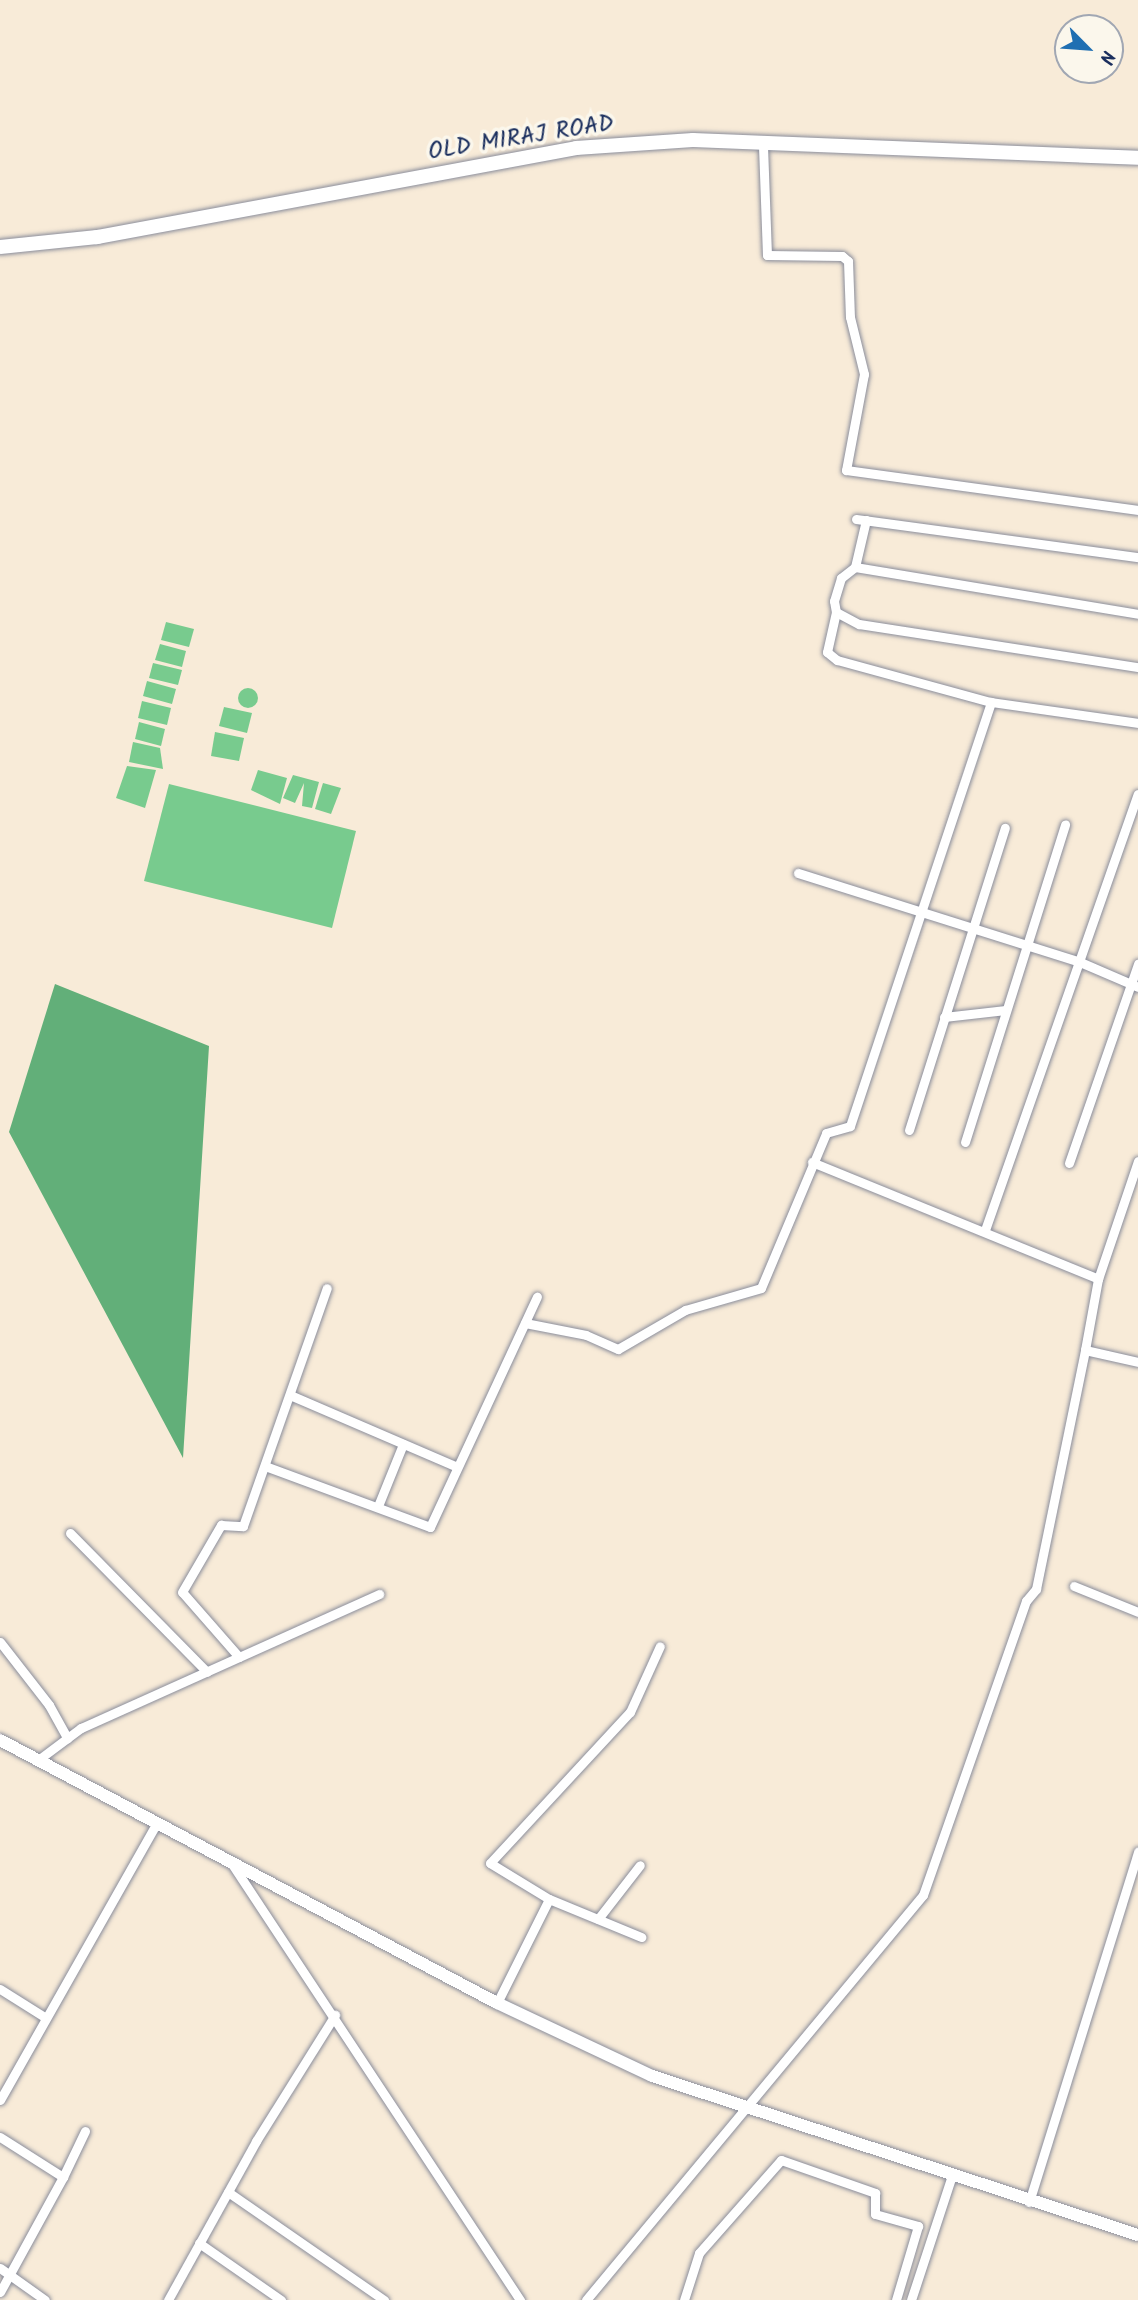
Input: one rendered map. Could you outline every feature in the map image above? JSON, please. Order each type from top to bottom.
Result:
[{"type":"main road","name":"OLD MIRAJ ROAD","points":[[0,247],[97,237],[576,148],[693,140],[763,146],[1138,158]]},
{"type":"main road","points":[[0,1740],[496,2003],[652,2076],[951,2178],[1138,2235]]},
{"type":"street","points":[[763,146],[767,255],[842,256],[848,261],[850,317],[864,374],[846,470],[1138,510]]},
{"type":"street","points":[[1138,556],[861,519],[855,567],[841,578],[834,601],[836,612],[827,652],[837,660],[991,702],[1138,723]]},
{"type":"street","points":[[855,567],[1138,614]]},
{"type":"street","points":[[836,612],[859,624],[1138,667]]},
{"type":"street","points":[[525,1323],[586,1335],[618,1349],[685,1310],[761,1288],[826,1133],[850,1126],[991,702]]},
{"type":"street","points":[[985,1230],[1138,793]]},
{"type":"street","points":[[965,1142],[1065,824]]},
{"type":"street","points":[[909,1130],[1005,828]]},
{"type":"street","points":[[798,873],[1080,962],[1135,985]]},
{"type":"street","points":[[1069,1163],[1135,985],[1138,964]]},
{"type":"street","points":[[944,1017],[1006,1010]]},
{"type":"street","points":[[586,2300],[742,2108],[923,1895],[1026,1601],[1036,1589],[1098,1279],[1138,1161]]},
{"type":"street","points":[[812,1162],[985,1230],[1098,1279]]},
{"type":"street","points":[[239,1657],[182,1592],[221,1525],[243,1527],[327,1288]]},
{"type":"street","points":[[265,1466],[430,1527],[455,1466],[537,1297]]},
{"type":"street","points":[[1085,1350],[1138,1362]]},
{"type":"street","points":[[290,1395],[455,1466]]},
{"type":"street","points":[[378,1506],[403,1444]]},
{"type":"street","points":[[70,1533],[207,1672]]},
{"type":"street","points":[[1074,1586],[1138,1612]]},
{"type":"street","points":[[38,1760],[67,1738],[379,1594]]},
{"type":"street","points":[[0,1642],[49,1705],[67,1738]]},
{"type":"street","points":[[641,1937],[550,1899],[490,1863],[631,1712],[660,1646]]},
{"type":"street","points":[[0,2100],[157,1823]]},
{"type":"street","points":[[1029,2202],[1138,1852]]},
{"type":"street","points":[[230,1862],[335,2015],[520,2300]]},
{"type":"street","points":[[598,1919],[640,1865]]},
{"type":"street","points":[[496,2003],[550,1899]]},
{"type":"street","points":[[0,1989],[46,2018]]},
{"type":"street","points":[[167,2300],[228,2192],[335,2015]]},
{"type":"street","points":[[0,2292],[85,2131]]},
{"type":"street","points":[[0,2137],[63,2176]]},
{"type":"street","points":[[684,2300],[699,2253],[781,2160],[876,2193],[875,2214],[918,2226],[896,2300]]},
{"type":"street","points":[[911,2300],[951,2178]]},
{"type":"street","points":[[228,2192],[384,2300]]},
{"type":"street","points":[[199,2243],[281,2300]]},
{"type":"street","points":[[0,2268],[45,2300]]},
{"type":"green space","points":[[166,622],[194,629],[189,647],[161,640]]},
{"type":"green space","points":[[160,644],[186,651],[182,667],[155,660]]},
{"type":"green space","points":[[153,663],[182,670],[178,685],[149,678]]},
{"type":"green space","points":[[147,681],[176,689],[172,704],[143,696]]},
{"type":"green space","points":[[248,688],[255,691],[258,698],[255,705],[248,708],[241,705],[238,698],[241,691]]},
{"type":"green space","points":[[142,701],[171,708],[167,725],[138,718]]},
{"type":"green space","points":[[224,707],[252,713],[247,733],[219,726]]},
{"type":"green space","points":[[139,722],[165,729],[161,746],[135,739]]},
{"type":"green space","points":[[215,732],[244,738],[239,761],[211,756]]},
{"type":"green space","points":[[133,742],[160,748],[163,769],[129,762]]},
{"type":"green space","points":[[127,766],[156,770],[145,808],[116,798]]},
{"type":"green space","points":[[258,770],[287,778],[280,804],[251,790]]},
{"type":"green space","points":[[293,775],[319,782],[312,808],[302,806],[304,783],[295,803],[283,798]]},
{"type":"green space","points":[[323,783],[341,788],[331,814],[315,809]]},
{"type":"green space","points":[[169,784],[356,831],[332,928],[144,881]]},
{"type":"green space","points":[[55,984],[209,1046],[183,1458],[9,1132]]}]
